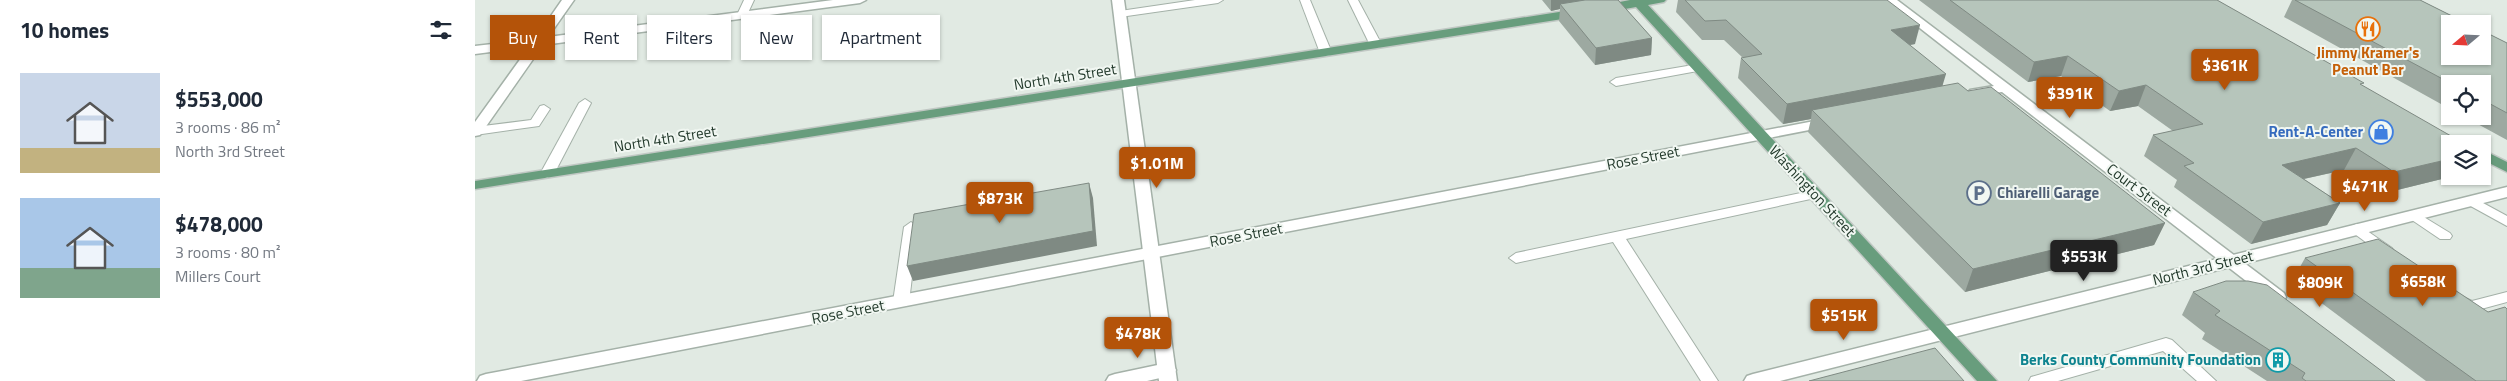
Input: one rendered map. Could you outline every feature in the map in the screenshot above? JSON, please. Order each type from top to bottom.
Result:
[{"type":"main road","name":"North 4th Street","points":[[475,185],[1659,0]]},
{"type":"main road","name":"Washington Street","points":[[1637,2],[1988,381]]},
{"type":"main road","points":[[2491,159],[2507,168]]},
{"type":"street","points":[[555,20],[569,0]]},
{"type":"street","points":[[742,15],[810,3],[860,0]]},
{"type":"street","name":"Court Street","points":[[1890,0],[2294,309]]},
{"type":"street","points":[[1115,381],[1168,375],[1119,7]]},
{"type":"street","points":[[555,40],[741,15]]},
{"type":"street","points":[[475,50],[490,48]]},
{"type":"street","points":[[475,132],[526,60]]},
{"type":"street","points":[[1966,95],[2005,88]]},
{"type":"street","name":"Rose Street","points":[[486,381],[1839,120]]},
{"type":"street","name":"North 3rd Street","points":[[1753,381],[2507,192]]},
{"type":"lane","points":[[742,15],[749,0]]},
{"type":"lane","points":[[1119,7],[1218,0]]},
{"type":"lane","points":[[1305,0],[1326,53]]},
{"type":"lane","points":[[1353,0],[1376,45]]},
{"type":"lane","points":[[1616,82],[1699,68]]},
{"type":"lane","points":[[547,174],[585,103]]},
{"type":"lane","points":[[475,132],[535,123],[544,109]]},
{"type":"lane","points":[[1516,258],[1815,194]]},
{"type":"lane","points":[[2472,201],[2507,222]]},
{"type":"lane","points":[[2414,215],[2445,236]]},
{"type":"lane","points":[[901,302],[911,227]]},
{"type":"lane","points":[[2357,230],[2396,256]]},
{"type":"lane","points":[[1617,237],[1710,381]]},
{"type":"lane","points":[[2445,290],[2470,307],[2507,296]]},
{"type":"lane","points":[[2037,381],[2166,344],[2208,381]]},
{"type":"building","points":[[1585,0],[1618,0],[1652,38],[1596,48],[1560,4]]},
{"type":"building","points":[[1685,0],[1887,0],[1920,25],[1891,30],[1946,74],[1787,104],[1741,58],[1762,54],[1726,20],[1705,21]]},
{"type":"building","points":[[1950,0],[2217,0],[2364,83],[2360,84],[2449,135],[2441,135],[2441,161],[2394,172],[2356,148],[2282,165],[2340,203],[2263,222],[2184,166],[2194,163],[2153,135],[2203,124],[2146,85],[2119,91],[2068,56],[2034,62]]},
{"type":"building","points":[[2295,0],[2420,0],[2450,15],[2441,15],[2441,65],[2491,65],[2491,35],[2507,43],[2507,113],[2491,104],[2491,75],[2441,75],[2441,78]]},
{"type":"building","name":"Chiarelli Garage","points":[[1958,83],[1968,91],[1991,87],[2165,223],[1973,269],[1812,110]]},
{"type":"building","points":[[1089,183],[1093,231],[907,266],[914,214]]},
{"type":"building","points":[[2378,239],[2488,312],[2505,307],[2507,309],[2507,381],[2476,381],[2305,258]]},
{"type":"building","points":[[2226,281],[2248,281],[2267,285],[2395,381],[2306,381],[2302,378],[2305,373],[2215,315],[2220,311],[2193,292]]},
{"type":"building","points":[[1935,348],[1964,381],[1809,381]]},
{"type":"place","name":"Jimmy Kramer's Peanut Bar","points":[[2368,29]]},
{"type":"place","name":"Rent-A-Center","points":[[2381,132]]},
{"type":"place","name":"Chiarelli Garage","points":[[1979,193]]},
{"type":"place","name":"Berks County Community Foundation","points":[[2278,360]]}]
